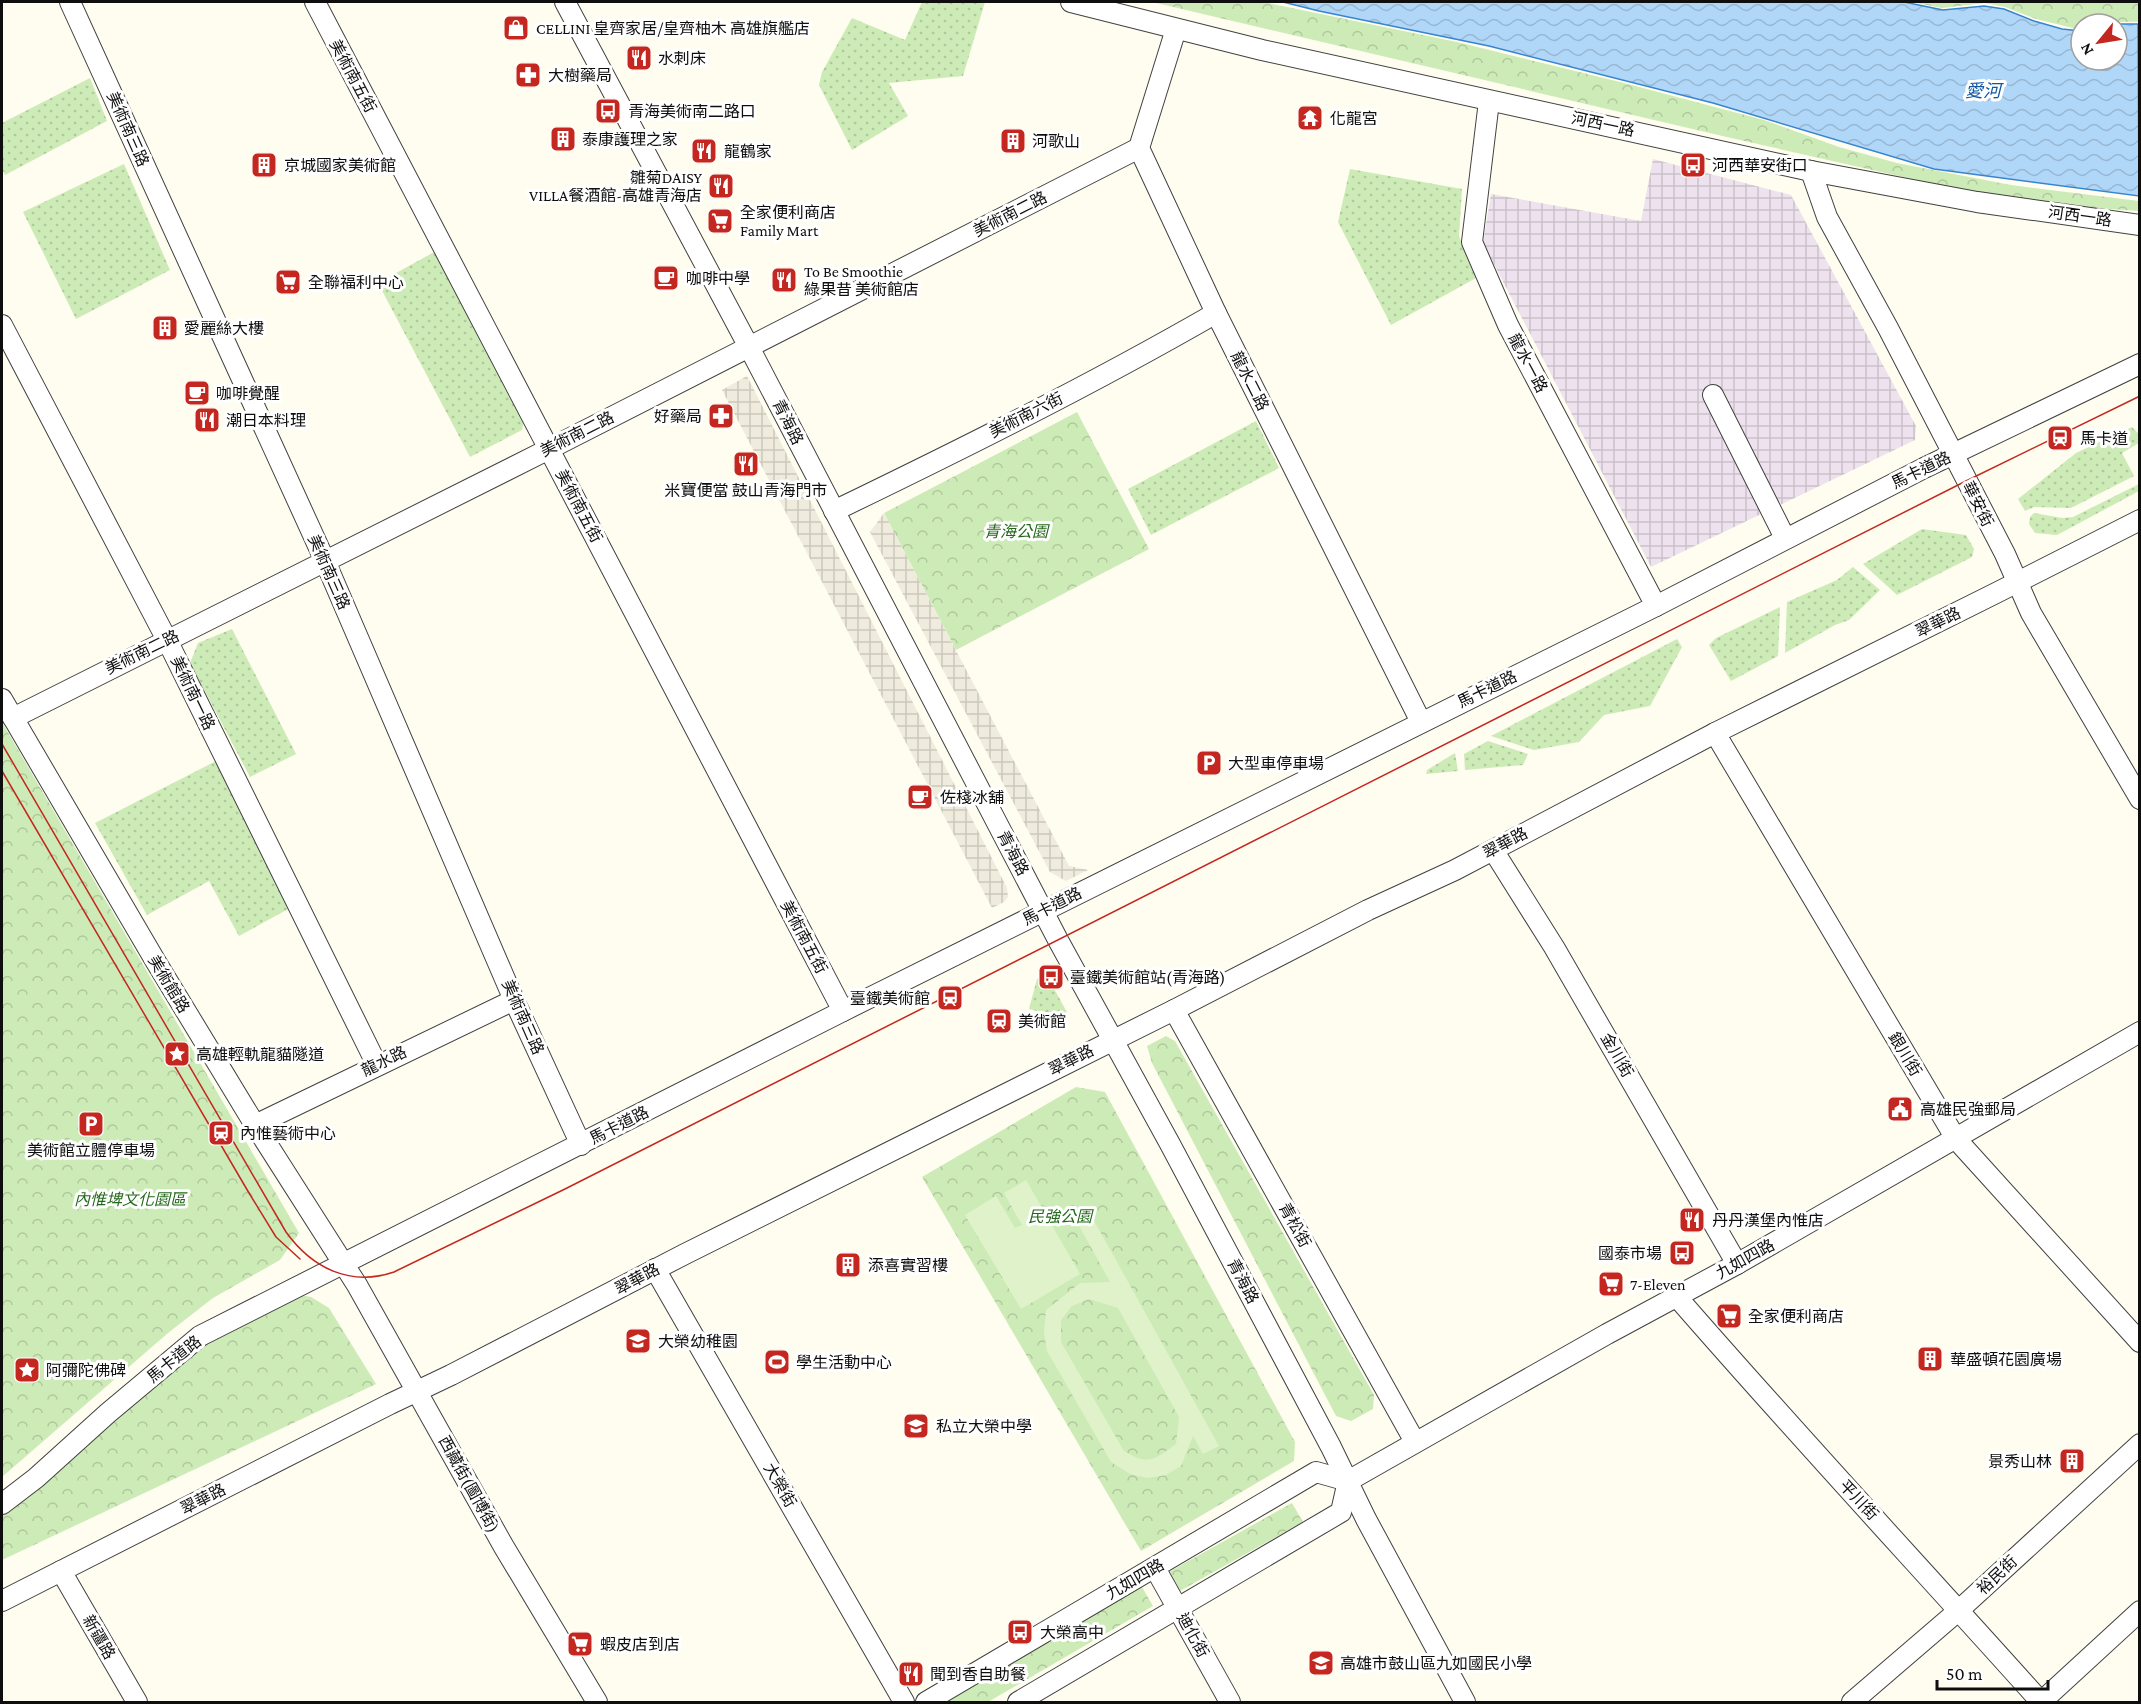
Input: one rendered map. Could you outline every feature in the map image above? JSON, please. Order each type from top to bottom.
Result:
[{"type":"street","name":"美術南三路","points":[[70,2],[325,561],[514,999],[581,1145]]},
{"type":"street","name":"美術南五街","points":[[315,2],[843,1011]]},
{"type":"street","name":"青海路","points":[[565,2],[749,347],[1043,911],[1170,1144],[1348,1481],[1369,1526],[1465,1702]]},
{"type":"street","name":"河西一路","points":[[1071,2],[1176,29],[1489,101],[1811,171],[1977,202],[2139,225]]},
{"type":"street","points":[[1139,148],[1176,29]]},
{"type":"street","name":"龍水一路","points":[[1489,101],[1472,242],[1508,325],[1656,606]]},
{"type":"street","name":"美術南二路","points":[[13,718],[549,449],[1139,148]]},
{"type":"street","name":"龍水二路","points":[[1139,148],[1216,313],[1421,722]]},
{"type":"street","name":"華安街","points":[[1811,171],[1827,217],[2005,554],[2031,613],[2139,800]]},
{"type":"street","name":"美術南六街","points":[[834,512],[1151,351],[1216,313]]},
{"type":"street","name":"美術南一路","points":[[2,325],[167,640],[377,1065]]},
{"type":"street","name":"馬卡道路","points":[[2,1504],[36,1478],[108,1413],[200,1336],[843,1011],[1656,606],[1785,538],[2139,364]]},
{"type":"street","points":[[1713,395],[1785,538]]},
{"type":"street","name":"翠華路","points":[[2,1600],[655,1269],[1174,1010],[1348,920],[1493,850],[1715,733],[2139,520]]},
{"type":"street","name":"美術館路","points":[[2,699],[156,962],[343,1264]]},
{"type":"street","name":"銀川街","points":[[1715,733],[1956,1139],[2139,1342]]},
{"type":"street","name":"金川街","points":[[1493,850],[1554,947],[1737,1264]]},
{"type":"street","name":"龍水路","points":[[255,1125],[514,999]]},
{"type":"street","name":"青松街","points":[[1174,1010],[1415,1442]]},
{"type":"street","name":"九如四路","points":[[926,1702],[1316,1472],[1348,1481],[1737,1264],[2139,1032]]},
{"type":"street","name":"西藏街(圖博街)","points":[[343,1264],[504,1547],[597,1702]]},
{"type":"street","name":"大榮街","points":[[655,1269],[904,1702]]},
{"type":"street","name":"平川街","points":[[1677,1297],[1766,1399],[2041,1702]]},
{"type":"street","name":"裕民街","points":[[1852,1702],[1958,1611],[2139,1444]]},
{"type":"street","points":[[1018,1702],[1341,1512],[1348,1481]]},
{"type":"street","name":"迪化街","points":[[1155,1568],[1230,1702]]},
{"type":"street","name":"新疆路","points":[[61,1571],[136,1702]]},
{"type":"street","points":[[2041,1702],[2139,1611]]},
{"type":"shaded area","points":[[1653,159],[1791,195],[1916,426],[1915,440],[1651,567],[1483,243],[1491,194],[1641,221]]},
{"type":"shaded area","points":[[747,376],[1007,888],[1008,897],[1004,902],[992,908],[722,390]]},
{"type":"shaded area","points":[[884,513],[1069,866],[1088,870],[1066,881],[1050,872],[870,532]]},
{"type":"green space","points":[[922,2],[985,2],[963,76],[889,83],[908,116],[852,150],[819,85],[822,72],[852,18],[905,40]]},
{"type":"green space","points":[[1152,2],[1263,2],[1457,42],[1764,120],[1839,147],[1897,163],[2011,185],[2139,201],[2139,211],[2081,207],[1974,193]]},
{"type":"green space","points":[[1911,2],[2139,2],[2139,22],[2129,22],[2129,12],[2069,12],[2069,27],[1985,3],[1942,8]]},
{"type":"green space","points":[[90,78],[107,121],[5,175],[2,169],[2,123]]},
{"type":"green space","points":[[124,164],[170,270],[76,319],[23,212]]},
{"type":"green space","points":[[1350,169],[1462,189],[1459,236],[1476,278],[1391,325],[1338,222]]},
{"type":"green space","points":[[436,251],[524,421],[522,430],[470,457],[378,283]]},
{"type":"green space","name":"青海公園","points":[[1077,412],[1149,549],[956,650],[884,513]]},
{"type":"green space","points":[[1256,421],[1279,468],[1151,535],[1128,489]]},
{"type":"green space","points":[[2132,427],[2139,434],[2139,443],[2122,453],[2134,476],[2071,508],[2034,507],[2025,511],[2018,499],[2076,453]]},
{"type":"green space","points":[[2139,484],[2139,491],[2057,535],[2035,533],[2029,524],[2030,517],[2034,513],[2062,518],[2073,517]]},
{"type":"green space","points":[[1922,529],[1966,535],[1974,549],[1972,557],[1897,595],[1863,564]]},
{"type":"green space","points":[[1853,567],[1880,590],[1849,620],[1835,625],[1785,653],[1787,602],[1837,580]]},
{"type":"green space","points":[[1780,607],[1778,656],[1731,681],[1709,645],[1716,638]]},
{"type":"green space","points":[[232,629],[296,754],[250,777],[190,663],[198,643]]},
{"type":"green space","points":[[1677,639],[1682,647],[1650,706],[1604,715],[1579,742],[1534,750],[1491,736]]},
{"type":"green space","name":"內惟埤文化園區","points":[[2,722],[299,1233],[280,1260],[213,1298],[168,1333],[2,1477]]},
{"type":"green space","points":[[1488,741],[1528,754],[1523,765],[1465,770],[1464,754]]},
{"type":"green space","points":[[1455,753],[1458,771],[1426,774],[1427,770]]},
{"type":"green space","points":[[216,761],[290,908],[239,936],[209,881],[147,915],[95,823]]},
{"type":"green space","points":[[1046,974],[1068,1014],[1060,1017],[1029,1009],[1037,979]]},
{"type":"green space","points":[[1166,1036],[1175,1041],[1374,1395],[1373,1409],[1351,1421],[1336,1416],[1152,1063],[1147,1046]]},
{"type":"green space","name":"民強公園","points":[[1076,1087],[1105,1092],[1295,1442],[1294,1461],[1141,1551],[922,1177]]},
{"type":"green space","points":[[1026,1180],[1080,1274],[1021,1309],[965,1215],[996,1196],[1015,1228],[1022,1225],[1004,1193]]},
{"type":"green space","points":[[1091,1215],[1219,1446],[1203,1454],[1193,1436],[1181,1466],[1166,1475],[1147,1478],[1130,1474],[1111,1462],[1047,1351],[1044,1333],[1046,1310],[1080,1283],[1110,1282],[1077,1222]],"holes":[[[1089,1299],[1118,1308],[1179,1417],[1176,1444],[1151,1459],[1146,1460],[1124,1451],[1061,1342],[1061,1320],[1072,1306]]]},
{"type":"green space","points":[[295,1294],[311,1297],[329,1308],[376,1384],[2,1560],[2,1511],[203,1340]]},
{"type":"green space","points":[[1292,1503],[1303,1522],[1178,1592],[1167,1573]]},
{"type":"green space","points":[[1142,1587],[1153,1606],[988,1702],[943,1702]]},
{"type":"water","name":"愛河","points":[[1283,2],[1904,2],[1943,10],[1984,6],[2004,9],[2034,21],[2069,30],[2069,72],[2129,72],[2129,24],[2138,24],[2139,196],[1934,169],[1713,103],[1489,46]]},
{"type":"tram line","points":[[2,744],[286,1232],[308,1256],[333,1271],[362,1277],[378,1276],[394,1272],[565,1189],[1966,481],[2140,396]]},
{"type":"tram line","points":[[2,771],[249,1193],[276,1237],[300,1259]]},
{"type":"place","name":"CELLINI 皇齊家居/皇齊柚木 高雄旗艦店","points":[[516,28]]},
{"type":"place","name":"水刺床","points":[[639,58]]},
{"type":"place","name":"大樹藥局","points":[[528,75]]},
{"type":"place","name":"青海美術南二路口","points":[[608,111]]},
{"type":"place","name":"化龍宮","points":[[1310,118]]},
{"type":"place","name":"泰康護理之家","points":[[563,139]]},
{"type":"place","name":"河歌山","points":[[1013,141]]},
{"type":"place","name":"龍鶴家","points":[[704,151]]},
{"type":"place","name":"京城國家美術館","points":[[264,165]]},
{"type":"place","name":"河西華安街口","points":[[1693,165]]},
{"type":"place","name":"雛菊DAISY VILLA餐酒館-高雄青海店","points":[[721,186]]},
{"type":"place","name":"全家便利商店 Family Mart","points":[[720,221]]},
{"type":"place","name":"咖啡中學","points":[[666,278]]},
{"type":"place","name":"To Be Smoothie 綠果昔 美術館店","points":[[784,280]]},
{"type":"place","name":"全聯福利中心","points":[[288,282]]},
{"type":"place","name":"愛麗絲大樓","points":[[165,328]]},
{"type":"place","name":"咖啡覺醒","points":[[197,393]]},
{"type":"place","name":"好藥局","points":[[721,416]]},
{"type":"place","name":"潮日本料理","points":[[207,420]]},
{"type":"place","name":"馬卡道","points":[[2060,438]]},
{"type":"place","name":"米寶便當 鼓山青海門市","points":[[746,464]]},
{"type":"place","name":"大型車停車場","points":[[1209,763]]},
{"type":"place","name":"佐棧冰舖","points":[[920,797]]},
{"type":"place","name":"臺鐵美術館站(青海路)","points":[[1051,977]]},
{"type":"place","name":"臺鐵美術館","points":[[950,998]]},
{"type":"place","name":"美術館","points":[[999,1021]]},
{"type":"place","name":"高雄輕軌龍貓隧道","points":[[177,1054]]},
{"type":"place","name":"高雄民強郵局","points":[[1900,1109]]},
{"type":"place","name":"美術館立體停車場","points":[[91,1124]]},
{"type":"place","name":"內惟藝術中心","points":[[221,1133]]},
{"type":"place","name":"丹丹漢堡內惟店","points":[[1692,1220]]},
{"type":"place","name":"國泰市場","points":[[1682,1253]]},
{"type":"place","name":"添喜實習樓","points":[[848,1265]]},
{"type":"place","name":"7-Eleven","points":[[1611,1284]]},
{"type":"place","name":"全家便利商店","points":[[1729,1316]]},
{"type":"place","name":"大榮幼稚園","points":[[638,1341]]},
{"type":"place","name":"華盛頓花園廣場","points":[[1930,1359]]},
{"type":"place","name":"學生活動中心","points":[[777,1362]]},
{"type":"place","name":"阿彌陀佛碑","points":[[27,1370]]},
{"type":"place","name":"私立大榮中學","points":[[916,1426]]},
{"type":"place","name":"景秀山林","points":[[2072,1461]]},
{"type":"place","name":"大榮高中","points":[[1020,1632]]},
{"type":"place","name":"蝦皮店到店","points":[[580,1644]]},
{"type":"place","name":"高雄市鼓山區九如國民小學","points":[[1321,1663]]},
{"type":"place","name":"聞到香自助餐","points":[[911,1674]]}]
